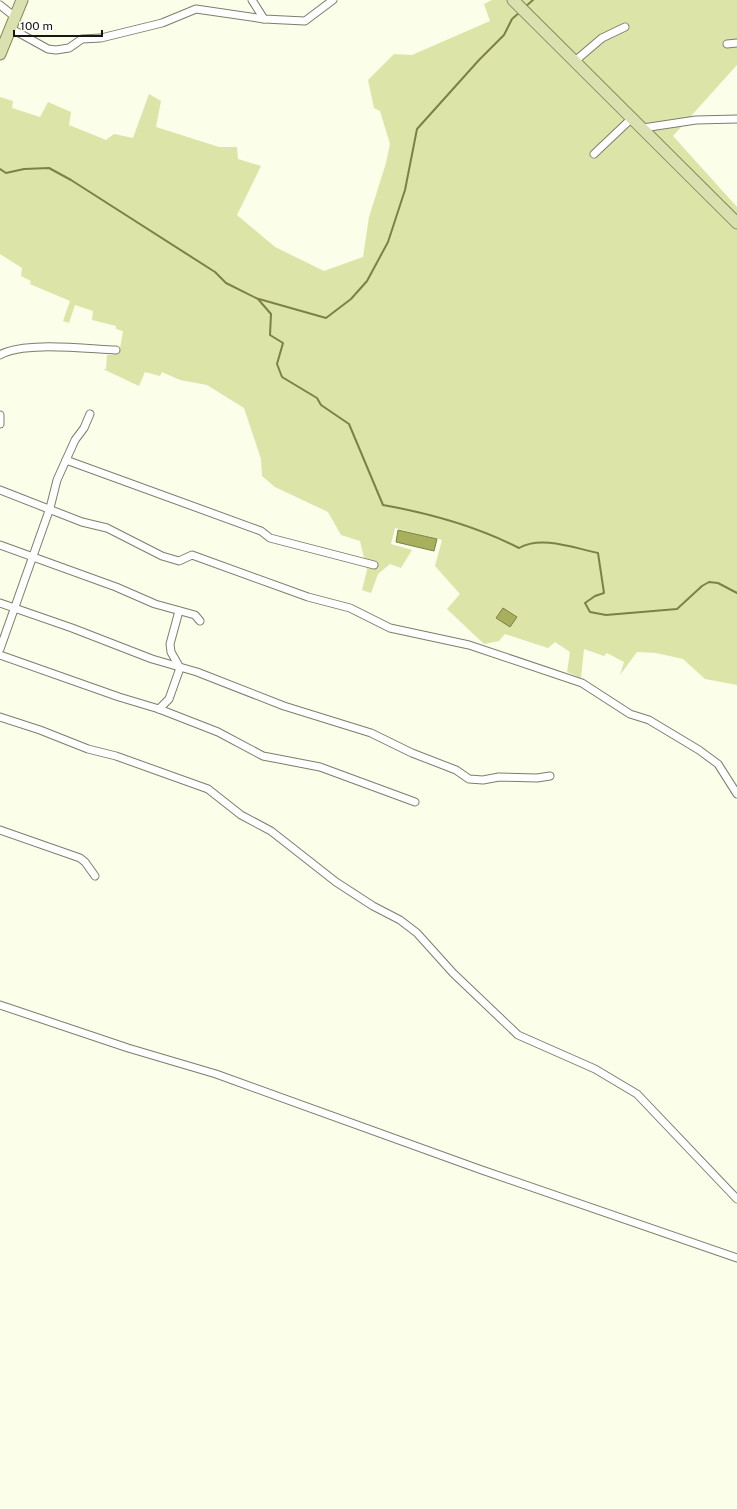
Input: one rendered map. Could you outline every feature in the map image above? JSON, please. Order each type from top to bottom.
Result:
[{"type":"main road","points":[[0,54],[22,0]]},
{"type":"main road","points":[[519,6],[737,223]]},
{"type":"street","points":[[252,0],[264,19]]},
{"type":"street","points":[[10,28],[48,49],[56,50],[69,48],[82,39],[101,38],[162,23],[196,9],[264,19],[305,20],[333,0]]},
{"type":"street","points":[[0,5],[15,16]]},
{"type":"street","points":[[575,61],[602,38],[625,27]]},
{"type":"street","points":[[727,44],[737,43]]},
{"type":"street","points":[[594,154],[632,118]]},
{"type":"street","points":[[643,128],[696,120],[736,119]]},
{"type":"street","points":[[0,355],[11,350],[48,347],[116,350]]},
{"type":"street","points":[[0,649],[50,508],[52,495],[66,460],[90,414]]},
{"type":"street","points":[[0,415],[0,424]]},
{"type":"street","points":[[66,460],[261,531],[270,538],[374,565]]},
{"type":"street","points":[[0,490],[50,508],[82,522],[107,528],[162,556],[179,561],[192,555],[308,598],[350,608],[390,628],[469,645],[582,683],[627,712],[649,720],[699,750],[718,764],[737,794]]},
{"type":"street","points":[[0,545],[116,587],[155,604],[196,615],[200,621]]},
{"type":"street","points":[[0,603],[180,668],[197,672],[288,708],[371,733],[412,754],[456,770],[469,779],[483,780],[499,776],[537,778],[550,776]]},
{"type":"street","points":[[159,709],[169,699],[180,668],[171,652],[170,644],[179,611]]},
{"type":"street","points":[[0,655],[119,697],[159,709],[218,732],[263,756],[304,762],[322,767],[415,802]]},
{"type":"street","points":[[0,717],[40,730],[88,749],[116,756],[208,789],[241,815],[271,831],[336,882],[373,906],[400,920],[417,933],[453,973],[518,1035],[595,1069],[637,1094],[737,1199]]},
{"type":"street","points":[[0,830],[80,858],[85,862],[94,876]]},
{"type":"street","points":[[0,1005],[128,1048],[216,1074],[471,1166],[737,1258]]},
{"type":"shaded area","points":[[492,0],[737,0],[737,65],[673,136],[737,207],[737,685],[705,679],[683,659],[656,653],[637,652],[620,675],[624,662],[607,653],[604,656],[584,649],[581,678],[567,672],[570,652],[555,642],[548,648],[505,634],[499,641],[484,644],[447,609],[460,594],[435,566],[442,540],[395,528],[391,544],[412,550],[401,568],[390,564],[378,574],[371,593],[362,590],[367,570],[360,541],[341,535],[328,512],[275,487],[262,476],[261,459],[244,408],[207,385],[180,380],[162,372],[160,376],[145,372],[139,386],[103,369],[106,369],[107,355],[119,354],[123,331],[116,329],[116,326],[92,320],[93,311],[75,305],[69,323],[63,321],[70,301],[30,284],[31,281],[21,276],[22,268],[0,254],[0,97],[13,101],[12,108],[40,117],[48,102],[71,112],[69,125],[106,140],[114,134],[133,138],[149,94],[161,101],[156,127],[219,147],[237,147],[238,159],[261,166],[237,215],[275,247],[324,271],[363,257],[369,217],[386,163],[390,144],[380,111],[374,108],[368,80],[394,54],[412,55],[490,21],[484,4]]},
{"type":"shaded area","points":[[398,530],[437,539],[434,551],[396,542]]},
{"type":"shaded area","points":[[503,608],[517,617],[510,627],[496,618]]},
{"type":"waterway","points":[[525,7],[533,0]]},
{"type":"waterway","points":[[259,299],[326,318],[351,299],[367,281],[388,242],[405,190],[417,129],[479,60],[504,35],[512,19],[520,12]]},
{"type":"waterway","points":[[0,169],[6,173],[24,169],[49,168],[71,180],[215,272],[226,283],[258,299],[271,314],[270,335],[283,343],[277,364],[282,377],[317,398],[321,405],[349,424],[383,505],[417,512],[470,527],[519,548],[528,544],[547,543],[598,553],[604,593],[595,596],[585,603],[590,612],[606,615],[677,609],[702,586],[709,582],[718,583],[737,593]]}]
